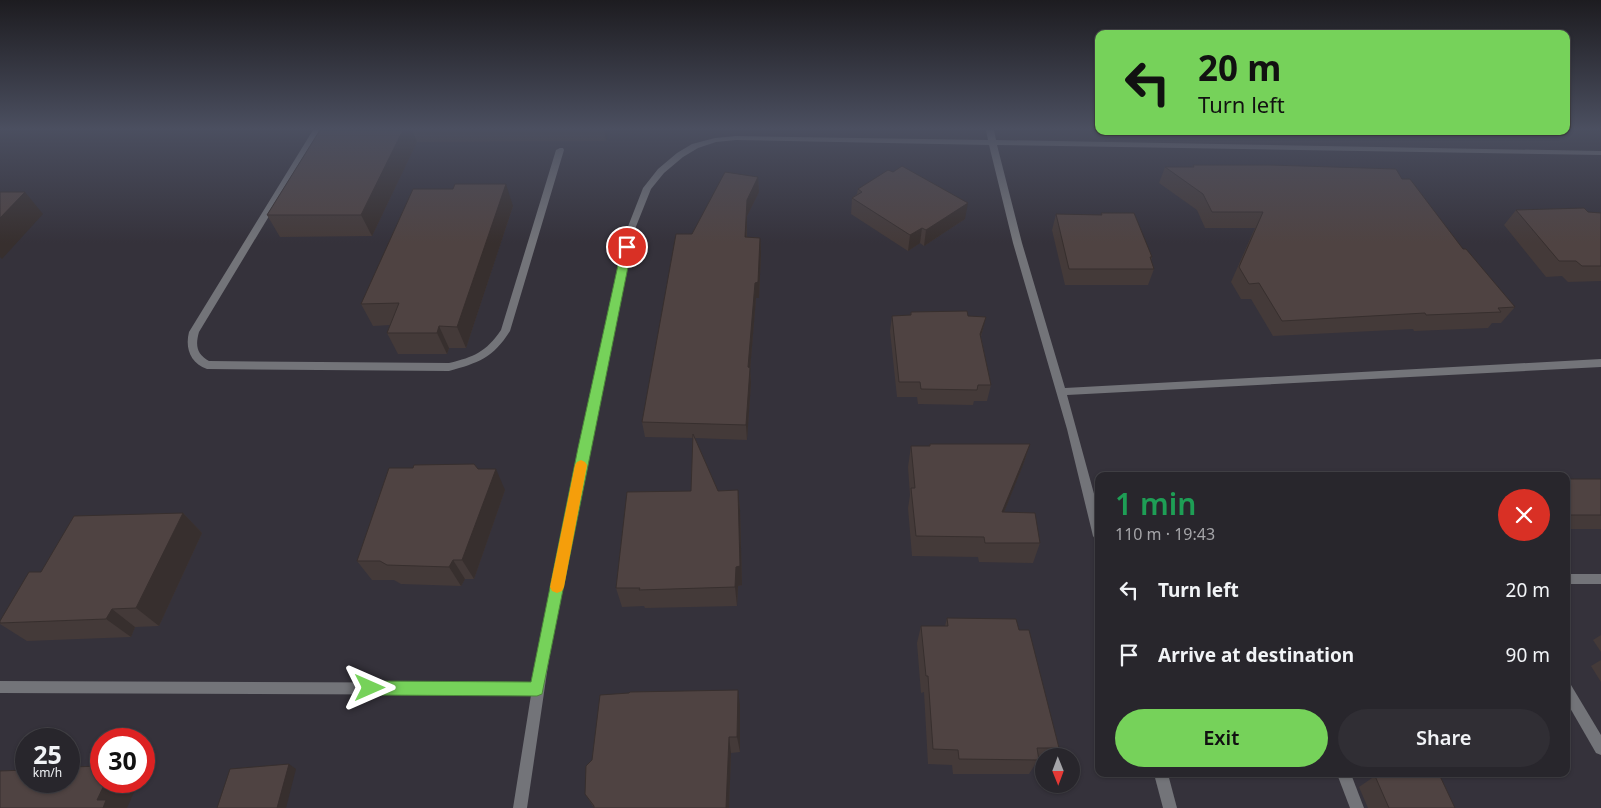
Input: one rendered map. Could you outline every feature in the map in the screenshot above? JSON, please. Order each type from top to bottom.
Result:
[{"type":"street","points":[[294,168],[194,332],[191,342],[192,352],[197,360],[207,365],[449,367],[473,361],[493,350],[505,331],[555,168]]},
{"type":"street","points":[[520,808],[537,689],[584,448],[631,229],[647,188],[665,168]]},
{"type":"street","points":[[999,168],[1010,216],[1072,430],[1095,520]]},
{"type":"street","points":[[1061,392],[1601,363]]},
{"type":"street","points":[[1570,579],[1601,578]]},
{"type":"street","points":[[0,687],[537,689]]},
{"type":"street","points":[[1570,696],[1601,748]]},
{"type":"street","points":[[1162,777],[1170,808]]},
{"type":"street","points":[[1345,777],[1357,808]]},
{"type":"building","points":[[296,168],[384,168],[361,215],[267,215]]},
{"type":"building","points":[[899,168],[905,168],[968,203],[926,230],[922,228],[910,235],[852,198],[862,192],[858,189],[888,170],[893,172]]},
{"type":"building","points":[[1166,168],[1396,169],[1402,179],[1410,179],[1463,249],[1466,249],[1515,307],[1498,308],[1501,312],[1426,315],[1425,313],[1282,321],[1259,283],[1249,284],[1239,267],[1263,212],[1212,212],[1203,194]]},
{"type":"building","points":[[725,172],[758,177],[747,200],[745,237],[760,238],[758,282],[755,283],[748,367],[750,368],[746,425],[642,422],[676,234],[692,234]]},
{"type":"building","points":[[455,184],[506,184],[457,327],[439,326],[437,333],[387,333],[399,303],[361,304],[413,189],[453,189]]},
{"type":"building","points":[[0,192],[25,192],[0,218]]},
{"type":"building","points":[[1584,208],[1588,212],[1601,213],[1601,266],[1582,266],[1576,261],[1559,261],[1516,210]]},
{"type":"building","points":[[1101,213],[1134,213],[1152,257],[1150,257],[1154,269],[1069,269],[1056,214],[1102,215]]},
{"type":"building","points":[[967,311],[968,316],[986,317],[980,334],[991,385],[978,385],[977,390],[921,389],[920,382],[899,382],[892,316],[911,315],[911,312]]},
{"type":"building","points":[[693,434],[718,491],[738,490],[740,566],[736,567],[735,587],[639,590],[640,588],[616,588],[627,492],[691,491]]},
{"type":"building","points":[[930,444],[1030,444],[1002,512],[1035,513],[1040,543],[985,543],[984,537],[916,536],[911,488],[915,488],[911,446],[930,446]]},
{"type":"building","points":[[474,464],[478,469],[496,469],[462,560],[453,560],[449,567],[387,565],[380,561],[357,561],[389,468],[413,468],[414,465]]},
{"type":"building","points":[[1570,479],[1601,479],[1601,515],[1570,515]]},
{"type":"building","points":[[183,513],[136,608],[112,609],[106,619],[0,623],[29,572],[41,572],[74,516]]},
{"type":"building","points":[[947,618],[1016,619],[1019,630],[1029,630],[1059,748],[1035,748],[1035,760],[959,759],[958,750],[933,749],[928,676],[926,676],[921,626],[948,626]]},
{"type":"building","points":[[738,690],[737,737],[729,737],[726,808],[594,808],[585,794],[586,766],[592,760],[600,695],[630,692]]},
{"type":"building","points":[[289,764],[277,808],[217,808],[230,769]]},
{"type":"building","points":[[90,766],[90,793],[100,793],[97,800],[106,800],[103,808],[0,808],[0,771],[15,770],[15,793],[80,793],[80,767]]},
{"type":"building","points":[[1375,777],[1440,777],[1455,808],[1389,808]]},
{"type":"slow traffic","points":[[557,587],[581,465]]},
{"type":"route","points":[[370,688],[537,689],[584,448],[627,247]]}]
